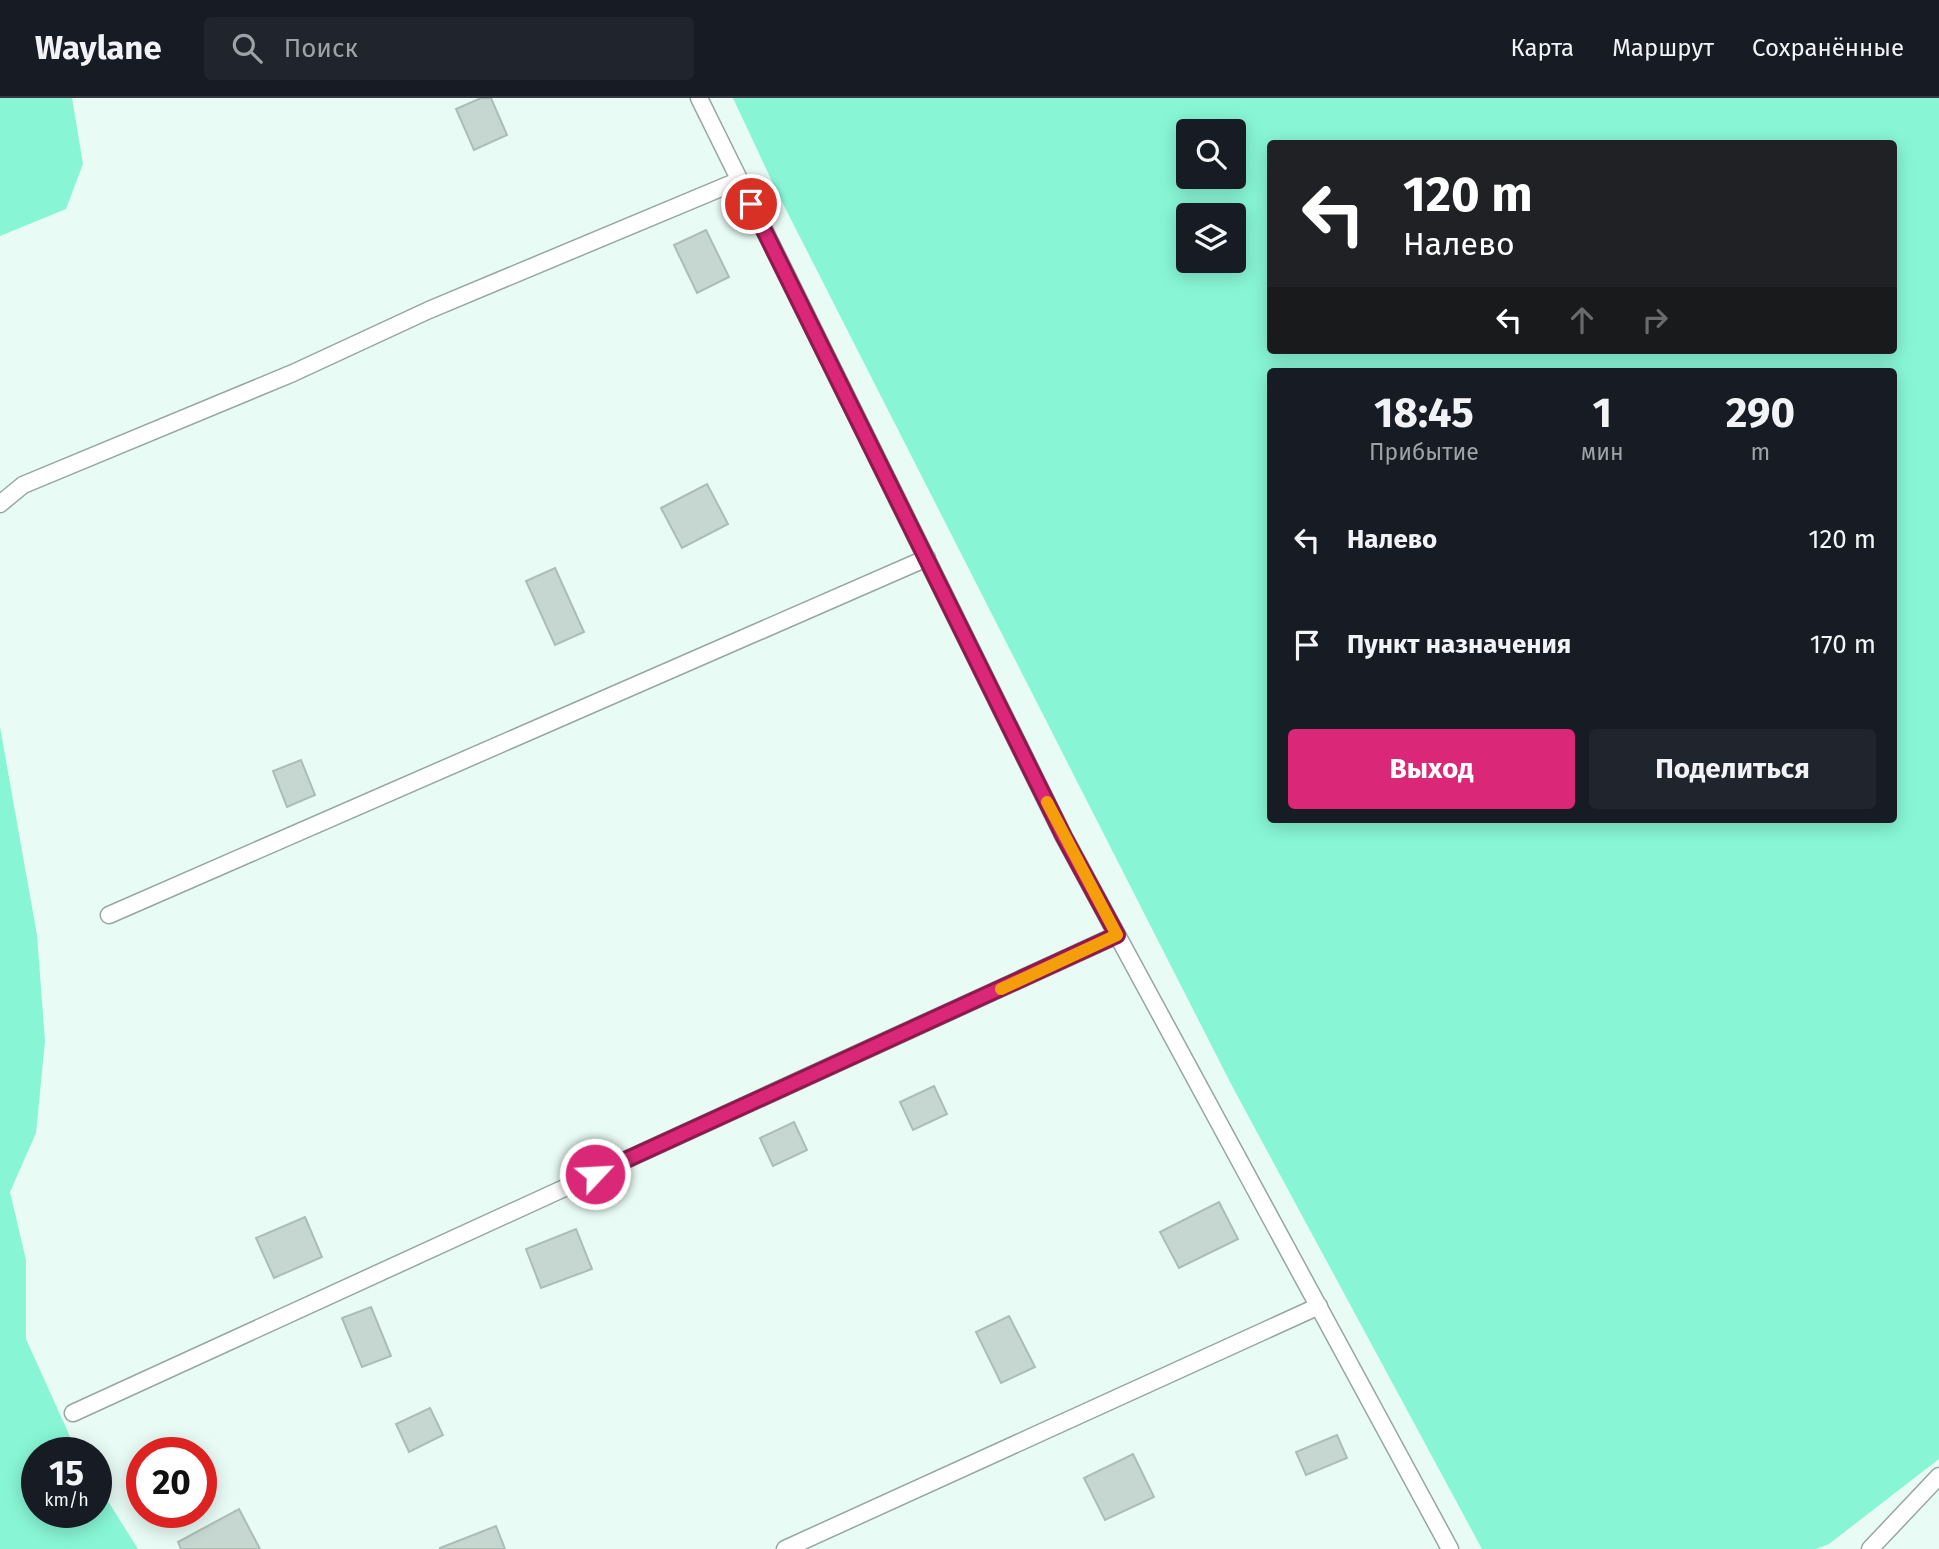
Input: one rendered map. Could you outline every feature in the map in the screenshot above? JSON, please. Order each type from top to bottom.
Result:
[{"type":"lane","points":[[699,98],[1058,825],[1450,1549]]},
{"type":"lane","points":[[0,505],[23,485],[293,373],[429,310],[740,180]]},
{"type":"lane","points":[[109,915],[926,558]]},
{"type":"lane","points":[[73,1413],[1117,935]]},
{"type":"lane","points":[[785,1549],[1319,1306]]},
{"type":"lane","points":[[1870,1549],[1939,1476]]},
{"type":"green space","points":[[0,98],[72,98],[83,164],[66,209],[0,236]]},
{"type":"green space","points":[[733,98],[1939,98],[1939,1459],[1829,1544],[1816,1549],[1482,1549],[1231,1084],[776,190]]},
{"type":"green space","points":[[0,727],[37,935],[45,1041],[36,1133],[10,1192],[26,1260],[26,1339],[70,1437],[21,1437],[21,1528],[112,1528],[112,1508],[138,1549],[0,1549]]},
{"type":"building","points":[[481,98],[491,98],[507,135],[474,150],[456,109]]},
{"type":"building","points":[[706,230],[729,277],[697,293],[674,245]]},
{"type":"building","points":[[707,484],[728,524],[682,548],[661,508]]},
{"type":"building","points":[[555,568],[584,632],[555,645],[526,581]]},
{"type":"building","points":[[301,760],[315,795],[287,807],[273,771]]},
{"type":"building","points":[[934,1086],[947,1114],[913,1130],[900,1102]]},
{"type":"building","points":[[794,1122],[807,1150],[773,1166],[760,1138]]},
{"type":"building","points":[[1219,1202],[1238,1239],[1179,1268],[1160,1232]]},
{"type":"building","points":[[305,1217],[322,1257],[274,1278],[256,1238]]},
{"type":"building","points":[[576,1229],[592,1269],[541,1288],[526,1249]]},
{"type":"building","points":[[371,1307],[391,1356],[362,1367],[342,1318]]},
{"type":"building","points":[[1009,1316],[1035,1367],[1001,1383],[976,1332]]},
{"type":"building","points":[[430,1408],[443,1435],[409,1452],[396,1424]]},
{"type":"building","points":[[1337,1435],[1347,1458],[1306,1475],[1296,1452]]},
{"type":"building","points":[[1133,1454],[1154,1497],[1105,1520],[1084,1478]]},
{"type":"building","points":[[239,1509],[260,1549],[181,1549],[178,1542],[204,1528],[217,1528],[217,1521]]},
{"type":"building","points":[[496,1526],[505,1549],[440,1549],[440,1548]]},
{"type":"slow traffic","points":[[1001,989],[1117,935],[1047,802]]},
{"type":"route","points":[[595,1174],[1117,935],[1064,837],[751,204]]}]
